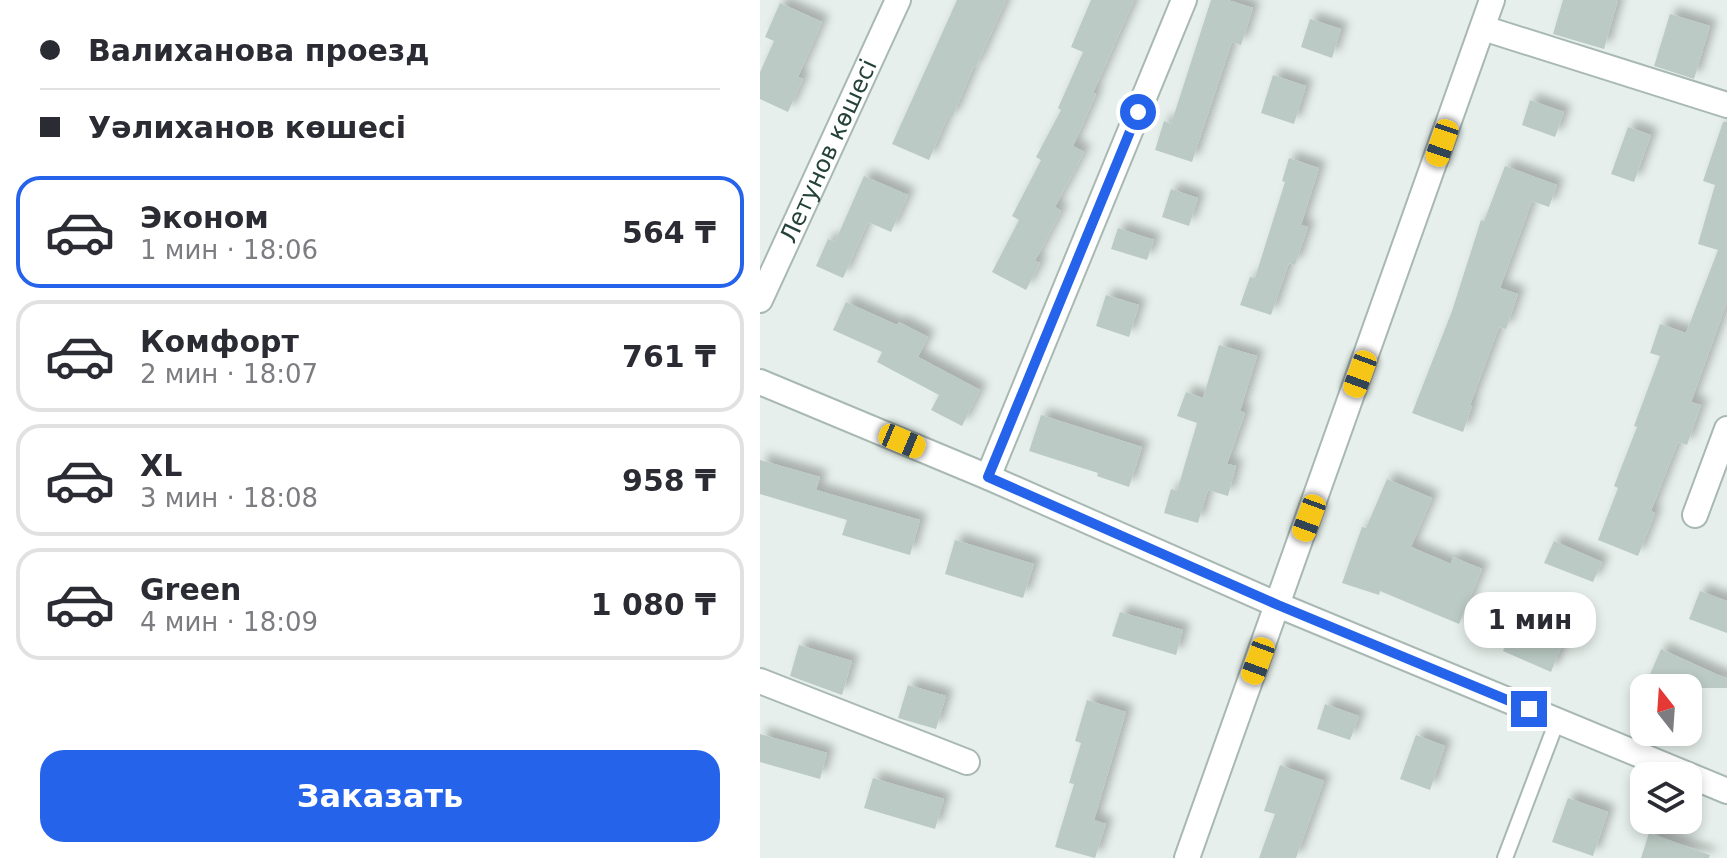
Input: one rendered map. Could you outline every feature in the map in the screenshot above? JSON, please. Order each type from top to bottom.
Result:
[{"type":"street","name":"Летунов көшесі","points":[[760,300],[898,0]]},
{"type":"street","points":[[988,477],[1184,0]]},
{"type":"street","points":[[1187,858],[1492,0]]},
{"type":"street","points":[[1483,28],[1727,105]]},
{"type":"street","points":[[760,382],[988,477],[1278,605],[1727,791]]},
{"type":"street","points":[[1695,515],[1727,429]]},
{"type":"street","points":[[760,681],[967,762]]},
{"type":"lane","points":[[1505,858],[1557,721]]},
{"type":"building","points":[[957,0],[1006,0],[952,118],[948,116],[929,160],[892,144]]},
{"type":"building","points":[[1091,0],[1134,0],[1073,146],[1084,152],[1055,207],[1061,211],[1035,261],[1040,263],[1026,290],[992,272],[1019,220],[1012,216],[1041,160],[1036,157],[1061,110],[1058,108],[1083,52],[1071,47]]},
{"type":"building","points":[[1211,0],[1228,0],[1253,8],[1241,45],[1232,42],[1192,162],[1155,150],[1164,121],[1171,124]]},
{"type":"building","points":[[1563,0],[1618,0],[1604,49],[1553,34]]},
{"type":"building","points":[[780,3],[822,22],[798,77],[803,79],[788,112],[760,99],[760,72],[774,41],[765,37]]},
{"type":"building","points":[[1670,14],[1710,26],[1694,79],[1654,66]]},
{"type":"building","points":[[1310,19],[1341,29],[1332,58],[1301,47]]},
{"type":"building","points":[[1273,75],[1306,86],[1294,124],[1261,113]]},
{"type":"building","points":[[1530,100],[1564,112],[1555,137],[1522,125]]},
{"type":"building","points":[[1723,122],[1727,122],[1727,302],[1691,402],[1701,405],[1687,445],[1678,442],[1651,511],[1655,513],[1638,556],[1598,540],[1660,356],[1650,353],[1660,324],[1686,333],[1718,250],[1698,244],[1715,185],[1703,181]]},
{"type":"building","points":[[1628,127],[1651,135],[1634,182],[1611,174]]},
{"type":"building","points":[[1289,158],[1319,168],[1301,225],[1308,227],[1295,265],[1289,263],[1271,315],[1240,305],[1250,277],[1255,278],[1285,182],[1282,181]]},
{"type":"building","points":[[1505,166],[1557,185],[1549,207],[1532,201],[1500,288],[1518,294],[1506,329],[1499,327],[1463,432],[1412,413],[1452,311],[1481,220],[1484,221]]},
{"type":"building","points":[[864,176],[908,195],[891,232],[868,222],[843,278],[816,266],[828,239],[835,242]]},
{"type":"building","points":[[1171,189],[1198,198],[1189,226],[1162,217]]},
{"type":"building","points":[[1118,228],[1154,240],[1147,260],[1111,249]]},
{"type":"building","points":[[1106,295],[1139,305],[1129,337],[1096,326]]},
{"type":"building","points":[[846,302],[897,325],[899,322],[928,337],[918,357],[980,390],[962,426],[931,410],[939,395],[877,362],[882,352],[833,330]]},
{"type":"building","points":[[1219,345],[1257,356],[1240,411],[1245,413],[1227,464],[1236,466],[1228,496],[1208,490],[1198,523],[1164,513],[1171,489],[1177,491],[1197,423],[1177,416],[1186,392],[1203,398]]},
{"type":"building","points":[[1041,415],[1142,447],[1129,487],[1097,476],[1098,473],[1029,451]]},
{"type":"building","points":[[760,460],[820,477],[816,490],[920,520],[910,555],[842,535],[847,520],[760,494]]},
{"type":"building","points":[[1387,479],[1432,498],[1411,547],[1451,564],[1453,557],[1482,569],[1459,624],[1380,591],[1379,595],[1342,583],[1362,527],[1366,528]]},
{"type":"building","points":[[955,540],[1034,564],[1023,598],[945,574]]},
{"type":"building","points":[[1554,541],[1602,562],[1593,582],[1544,563]]},
{"type":"building","points":[[1700,591],[1727,601],[1727,633],[1689,619]]},
{"type":"building","points":[[1120,612],[1183,630],[1176,655],[1112,636]]},
{"type":"building","points":[[1518,615],[1566,635],[1551,672],[1503,651]]},
{"type":"building","points":[[799,645],[852,661],[842,695],[790,676]]},
{"type":"building","points":[[1661,649],[1727,679],[1727,688],[1702,688],[1702,674],[1650,674]]},
{"type":"building","points":[[908,685],[946,696],[936,729],[898,718]]},
{"type":"building","points":[[1087,700],[1126,712],[1094,820],[1106,824],[1095,858],[1055,847],[1074,784],[1069,783],[1081,743],[1075,741]]},
{"type":"building","points":[[1325,704],[1359,716],[1350,740],[1317,729]]},
{"type":"building","points":[[760,734],[827,753],[820,779],[760,762]]},
{"type":"building","points":[[1416,735],[1445,746],[1430,790],[1400,779]]},
{"type":"building","points":[[1280,765],[1324,781],[1296,858],[1259,858],[1275,814],[1264,811]]},
{"type":"building","points":[[873,778],[944,799],[935,829],[864,808]]},
{"type":"building","points":[[1568,798],[1608,812],[1593,856],[1552,842]]},
{"type":"building","points":[[1649,834],[1710,855],[1709,858],[1641,858]]},
{"type":"route","points":[[1138,112],[988,477],[1278,605],[1529,709]]}]
